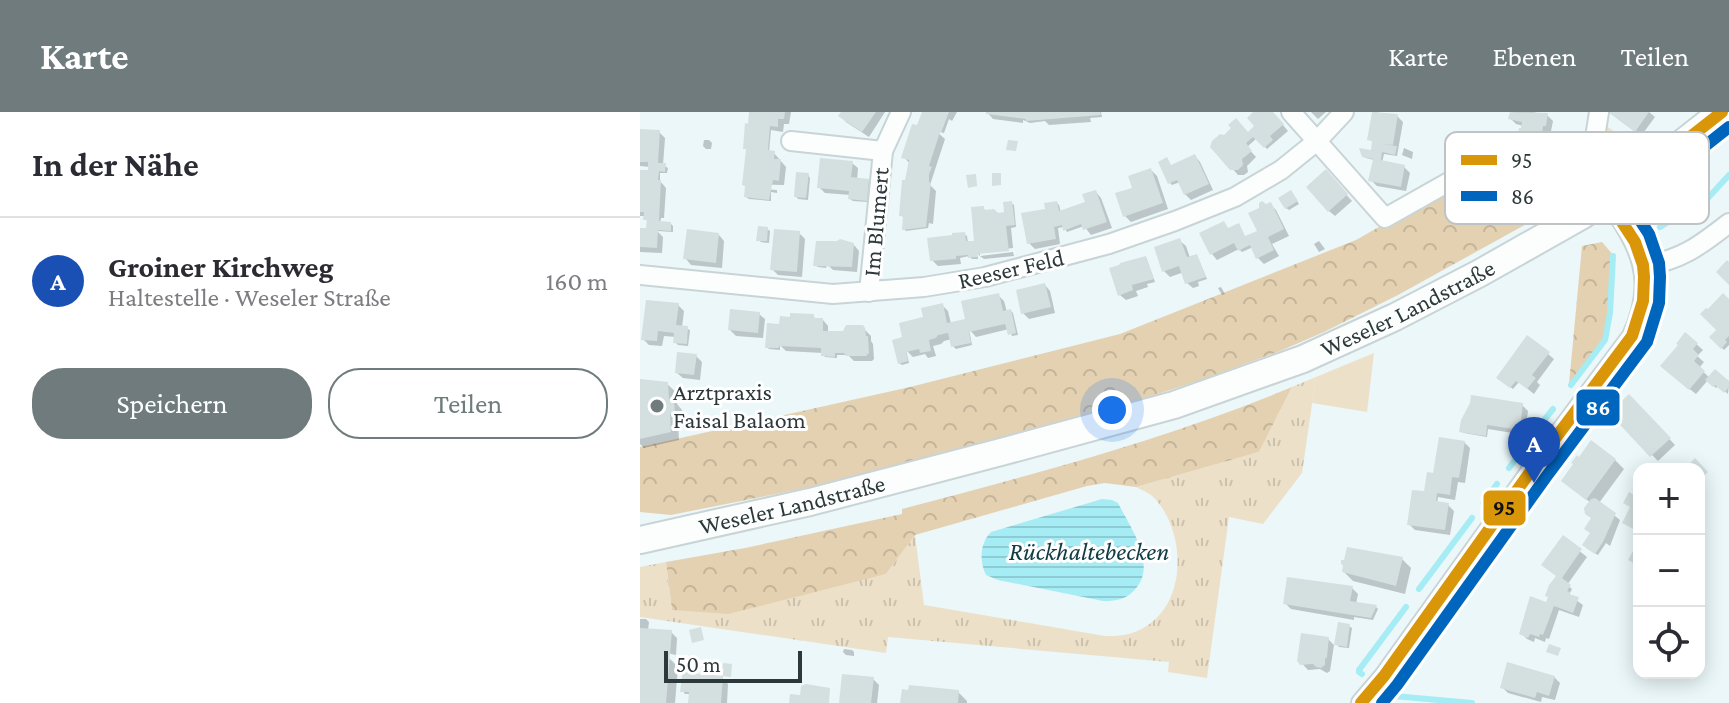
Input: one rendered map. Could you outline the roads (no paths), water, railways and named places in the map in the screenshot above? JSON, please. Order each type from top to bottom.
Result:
[{"type":"main road","name":"Weseler Landstraße","points":[[1697,132],[1722,112]]},
{"type":"main road","name":"Weseler Landstraße","points":[[640,540],[914,476],[1188,400],[1303,359],[1395,317],[1567,224]]},
{"type":"street","name":"Im Blumert","points":[[869,292],[883,151],[901,112]]},
{"type":"street","points":[[1291,112],[1385,218],[1445,184]]},
{"type":"street","name":"Reeser Feld","points":[[640,275],[833,294],[924,287],[985,277],[1109,244],[1235,197],[1281,170],[1317,141],[1344,112]]},
{"type":"street","points":[[1596,132],[1599,112]]},
{"type":"street","name":"Im Blumert","points":[[791,141],[883,151]]},
{"type":"street","points":[[1644,267],[1670,261],[1696,249],[1729,223]]},
{"type":"street","points":[[1361,703],[1384,676],[1632,336],[1644,304],[1644,267],[1636,244],[1623,224]]},
{"type":"water","name":"Rückhaltebecken","points":[[1102,499],[1118,503],[1143,556],[1142,577],[1126,597],[1103,601],[986,575],[982,552],[991,532]]},
{"type":"waterway","points":[[1709,197],[1729,175]]},
{"type":"waterway","points":[[1660,227],[1665,224]]},
{"type":"waterway","points":[[1571,385],[1605,340],[1610,313],[1613,256]]},
{"type":"waterway","points":[[1536,430],[1553,409]]},
{"type":"waterway","points":[[1509,468],[1526,445]]},
{"type":"waterway","points":[[1483,503],[1497,484]]},
{"type":"waterway","points":[[1419,589],[1472,518]]},
{"type":"waterway","points":[[1362,674],[1359,670],[1406,607]]},
{"type":"waterway","points":[[1388,694],[1472,703]]},
{"type":"place","name":"Arztpraxis Faisal Balaom","points":[[657,406]]},
{"type":"place","name":"Groiner Kirchweg","points":[[1534,483]]}]
